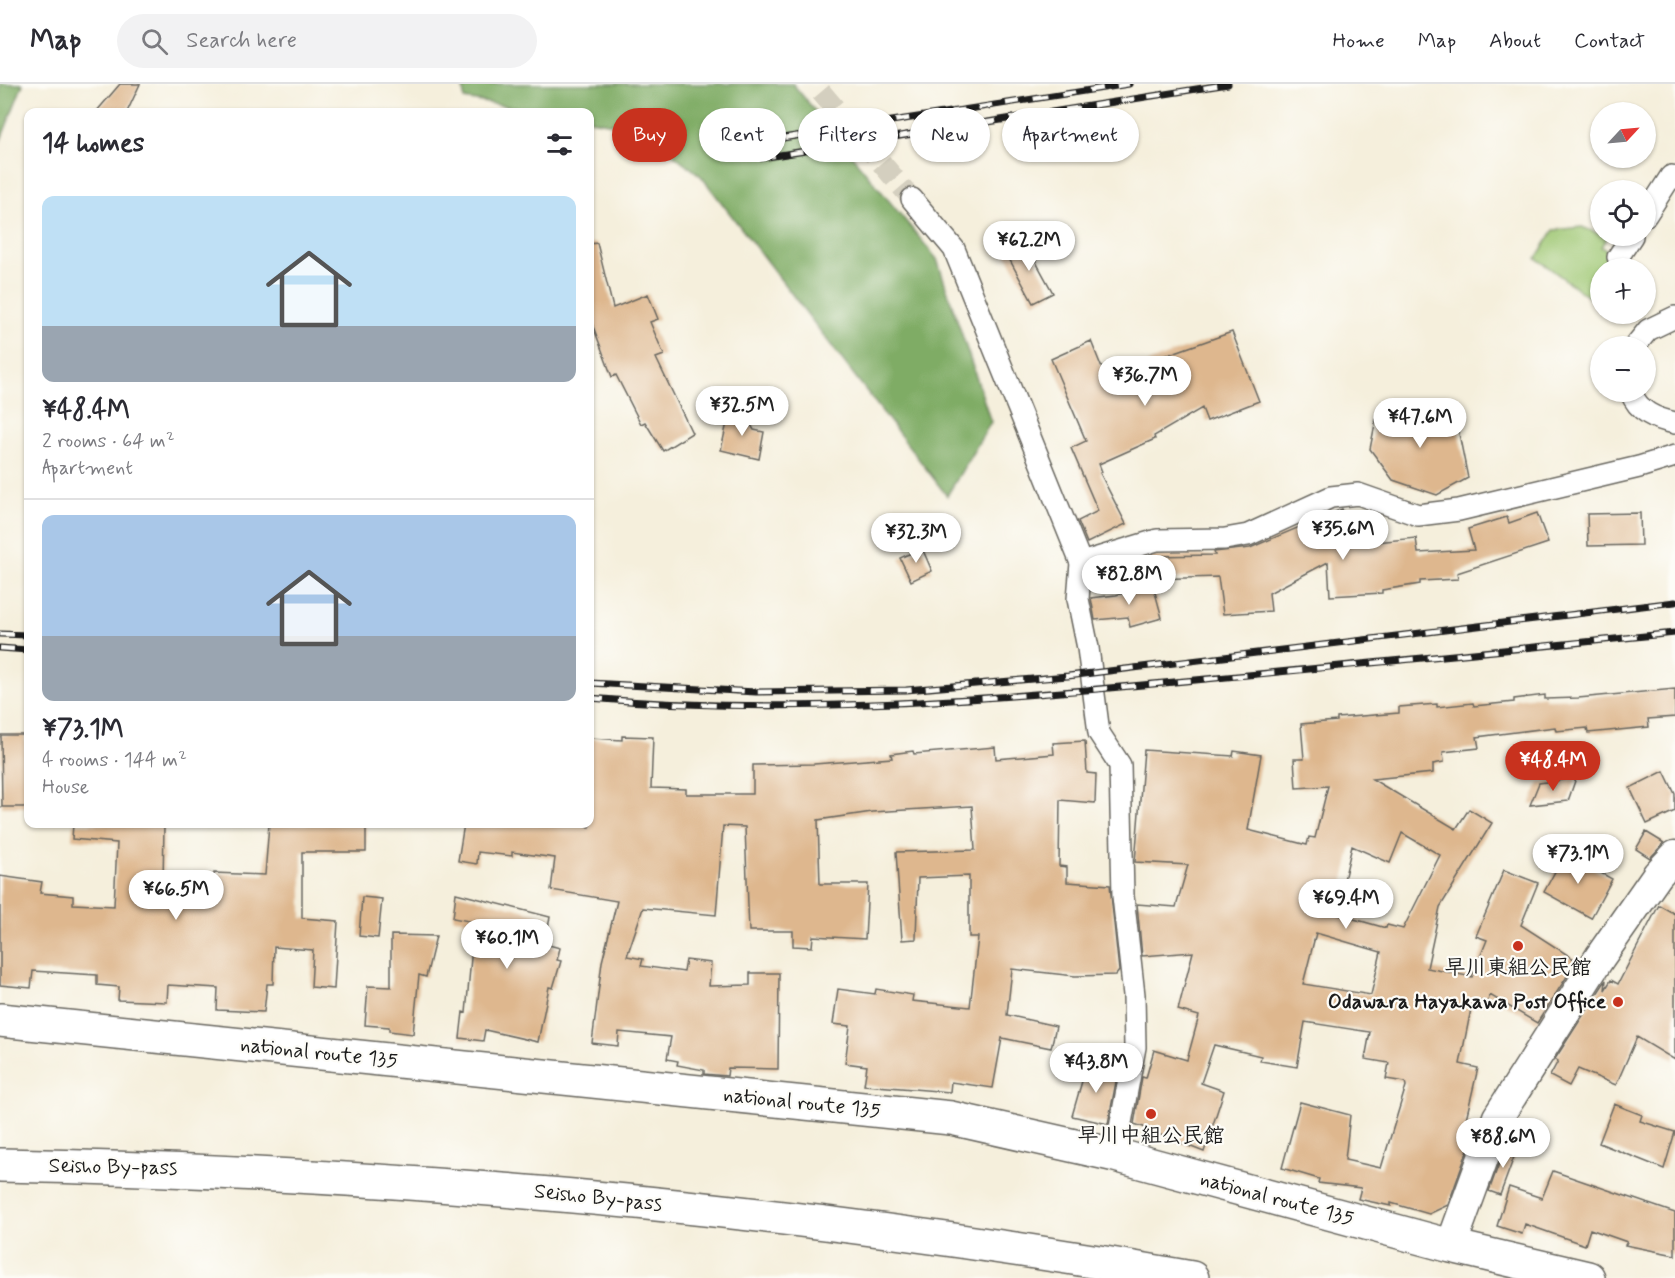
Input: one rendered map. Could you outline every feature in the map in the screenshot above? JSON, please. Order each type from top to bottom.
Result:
[{"type":"highway","name":"national route 135","points":[[0,1020],[951,1118],[1115,1155],[1451,1246],[1588,1278]]},
{"type":"highway","name":"Seisho By-pass","points":[[0,1165],[185,1168],[526,1190],[764,1215],[1006,1246],[1192,1278]]},
{"type":"highway","name":"Seisho By-pass","points":[[0,1177],[167,1180],[508,1202],[896,1244],[1027,1262],[1114,1278]]},
{"type":"main road","points":[[1451,1246],[1498,1117],[1600,957],[1658,874],[1675,856]]},
{"type":"street","points":[[1656,199],[1671,176],[1675,178]]},
{"type":"street","points":[[912,199],[954,249],[1081,563],[1078,599],[1088,648],[1099,733],[1120,765],[1123,896],[1134,995],[1135,1047],[1115,1155]]},
{"type":"street","points":[[1618,257],[1625,246]]},
{"type":"street","points":[[1643,336],[1648,330],[1675,317]]},
{"type":"street","points":[[1635,402],[1646,412],[1659,419],[1675,423]]},
{"type":"street","points":[[1081,563],[1157,540],[1225,539],[1248,535],[1331,497],[1358,494],[1418,514],[1459,510],[1639,467],[1675,456]]},
{"type":"green space","points":[[0,84],[23,84],[0,142]]},
{"type":"green space","points":[[463,84],[793,84],[813,108],[798,108],[798,162],[857,162],[937,259],[991,422],[947,496],[701,176],[683,162],[687,162],[687,108],[612,108],[612,124],[594,121],[594,108],[519,108],[464,99]]},
{"type":"green space","points":[[1582,227],[1590,230],[1590,246],[1602,246],[1618,257],[1590,258],[1590,298],[1536,258],[1554,230]]},
{"type":"building","points":[[120,84],[140,84],[129,108],[99,108]]},
{"type":"building","points":[[1024,240],[1053,293],[1033,303],[1005,251]]},
{"type":"building","points":[[594,243],[597,243],[613,308],[648,294],[658,319],[650,322],[664,355],[656,358],[692,433],[663,451],[645,422],[641,424],[616,375],[612,377],[594,329]]},
{"type":"building","points":[[1232,332],[1259,401],[1207,421],[1202,408],[1154,436],[1155,439],[1099,464],[1102,472],[1100,473],[1126,524],[1087,543],[1078,521],[1098,511],[1071,448],[1086,441],[1051,359],[1091,341],[1107,381],[1164,356]]},
{"type":"building","points":[[1413,408],[1455,414],[1468,478],[1437,495],[1393,480],[1370,449],[1377,414]]},
{"type":"building","points":[[743,410],[754,430],[764,432],[759,459],[721,450],[728,418]]},
{"type":"building","points":[[1342,509],[1356,544],[1416,538],[1418,553],[1474,550],[1468,529],[1507,517],[1509,523],[1537,513],[1548,543],[1457,573],[1458,579],[1420,581],[1420,584],[1382,590],[1382,593],[1330,596],[1328,562],[1269,593],[1271,611],[1223,614],[1218,577],[1152,579],[1151,556],[1215,555],[1214,552],[1250,548]]},
{"type":"building","points":[[1640,513],[1641,545],[1588,546],[1587,514]]},
{"type":"building","points":[[922,548],[932,571],[911,581],[900,558]]},
{"type":"building","points":[[1153,585],[1162,618],[1130,627],[1128,617],[1095,620],[1091,598],[1116,595]]},
{"type":"building","points":[[1675,689],[1675,717],[1648,719],[1649,727],[1588,733],[1587,728],[1556,731],[1555,727],[1477,737],[1479,748],[1443,752],[1444,762],[1433,764],[1433,773],[1372,779],[1456,829],[1469,809],[1492,823],[1440,907],[1427,968],[1472,977],[1487,940],[1476,936],[1504,870],[1538,883],[1521,925],[1577,961],[1537,1023],[1490,995],[1487,1003],[1473,999],[1460,1064],[1478,1068],[1465,1123],[1476,1127],[1448,1205],[1429,1214],[1391,1203],[1391,1206],[1358,1199],[1361,1188],[1318,1183],[1319,1179],[1282,1168],[1300,1102],[1350,1115],[1345,1160],[1381,1168],[1406,1086],[1405,1082],[1386,1079],[1389,1063],[1365,1059],[1370,1032],[1305,1022],[1297,1067],[1260,1061],[1261,1056],[1214,1045],[1201,1083],[1224,1091],[1204,1152],[1158,1134],[1159,1132],[1134,1124],[1142,1077],[1146,1078],[1154,1050],[1187,1060],[1199,1016],[1178,1010],[1193,952],[1142,956],[1137,904],[1176,907],[1188,865],[1135,862],[1144,750],[1233,756],[1234,751],[1261,755],[1248,830],[1307,845],[1309,837],[1315,838],[1328,786],[1296,788],[1294,759],[1304,759],[1301,724],[1337,721],[1337,718],[1399,713],[1399,707],[1437,704],[1437,707],[1473,703],[1474,706],[1514,702],[1514,699],[1545,695],[1545,699]],"holes":[[[1402,833],[1440,855],[1403,929],[1387,925],[1386,928],[1336,914],[1352,846],[1390,863]],[[1316,933],[1381,952],[1371,995],[1303,984]]]},
{"type":"building","points":[[1,735],[24,735],[24,807],[2,807]]},
{"type":"building","points":[[622,736],[653,737],[651,788],[686,789],[686,794],[753,794],[753,765],[814,764],[892,758],[891,754],[913,751],[914,754],[995,747],[996,759],[1054,754],[1053,743],[1085,741],[1087,773],[1096,774],[1095,803],[1060,800],[1059,866],[1067,867],[1067,882],[1110,885],[1119,971],[1116,975],[1075,976],[1012,969],[1007,1015],[1056,1026],[1051,1048],[1002,1038],[993,1088],[951,1082],[950,1092],[864,1085],[867,1066],[845,1063],[850,1026],[833,1024],[838,989],[875,994],[876,989],[913,995],[912,1001],[970,1007],[978,937],[969,937],[969,876],[918,878],[916,939],[902,940],[896,852],[975,850],[972,806],[872,812],[818,820],[820,884],[868,884],[865,939],[813,936],[812,947],[793,946],[793,931],[749,931],[745,827],[723,826],[716,915],[643,908],[627,956],[643,959],[641,966],[684,972],[686,960],[711,963],[709,986],[750,985],[750,973],[779,973],[778,1069],[728,1068],[727,1076],[704,1074],[704,1070],[677,1065],[678,1061],[667,1059],[671,1037],[619,1032],[618,1046],[592,1043],[602,962],[617,901],[551,890],[555,858],[512,852],[512,856],[478,852],[477,864],[458,861],[463,828],[594,828],[594,738],[622,740]]},
{"type":"building","points":[[1664,771],[1675,794],[1675,811],[1647,824],[1630,788]]},
{"type":"building","points":[[1576,778],[1568,801],[1530,805],[1539,783]]},
{"type":"building","points":[[73,828],[164,828],[163,884],[168,884],[167,893],[213,894],[214,873],[265,875],[269,828],[366,828],[366,852],[302,852],[302,918],[338,921],[334,989],[311,987],[313,950],[274,947],[273,984],[267,984],[264,1012],[217,1010],[218,988],[168,985],[167,1002],[118,1000],[119,987],[97,985],[97,975],[33,971],[31,988],[0,985],[0,876],[42,882],[40,893],[73,896],[73,904],[114,906],[117,843],[72,839]]},
{"type":"building","points":[[1646,832],[1664,843],[1650,858],[1636,849]]},
{"type":"building","points":[[1565,853],[1612,879],[1591,918],[1544,892]]},
{"type":"building","points":[[456,893],[550,917],[545,944],[560,948],[557,960],[561,961],[553,988],[549,987],[538,1042],[485,1030],[483,1041],[460,1038],[463,1012],[466,1013],[472,947],[479,923],[453,918]]},
{"type":"building","points":[[362,897],[382,899],[378,938],[359,936]]},
{"type":"building","points":[[1659,905],[1675,914],[1675,1060],[1637,1037],[1616,1085],[1578,1069],[1569,1086],[1550,1076],[1558,1061],[1555,1059],[1606,980],[1605,990],[1611,980],[1618,984]]},
{"type":"building","points":[[391,935],[436,936],[426,977],[419,975],[413,1034],[389,1031],[389,1027],[365,1025],[368,986],[391,987]]},
{"type":"building","points":[[1087,1064],[1118,1071],[1108,1124],[1072,1116]]},
{"type":"building","points":[[1614,1104],[1642,1115],[1640,1121],[1675,1132],[1664,1169],[1599,1143]]},
{"type":"building","points":[[1508,1139],[1515,1142],[1510,1156],[1514,1157],[1500,1195],[1489,1191]]},
{"type":"building","points":[[1553,1171],[1675,1213],[1675,1255],[1625,1245],[1627,1242],[1590,1229],[1585,1245],[1525,1224],[1522,1234],[1497,1226],[1509,1187],[1542,1198]]},
{"type":"tunnel","points":[[821,92],[912,199]]},
{"type":"railway","points":[[786,137],[1129,84]]},
{"type":"railway","points":[[786,154],[1228,84]]},
{"type":"railway","points":[[594,683],[756,692],[906,690],[1068,676],[1675,602]]},
{"type":"railway","points":[[594,698],[739,706],[813,706],[962,699],[1185,681],[1675,633]]},
{"type":"railway","points":[[0,634],[24,635]]},
{"type":"railway","points":[[0,648],[24,650]]},
{"type":"place","name":"早川東組公民館","points":[[1518,946]]},
{"type":"place","name":"Odawara Hayakawa Post Office","points":[[1618,1002]]},
{"type":"place","name":"早川中組公民館","points":[[1151,1114]]}]
